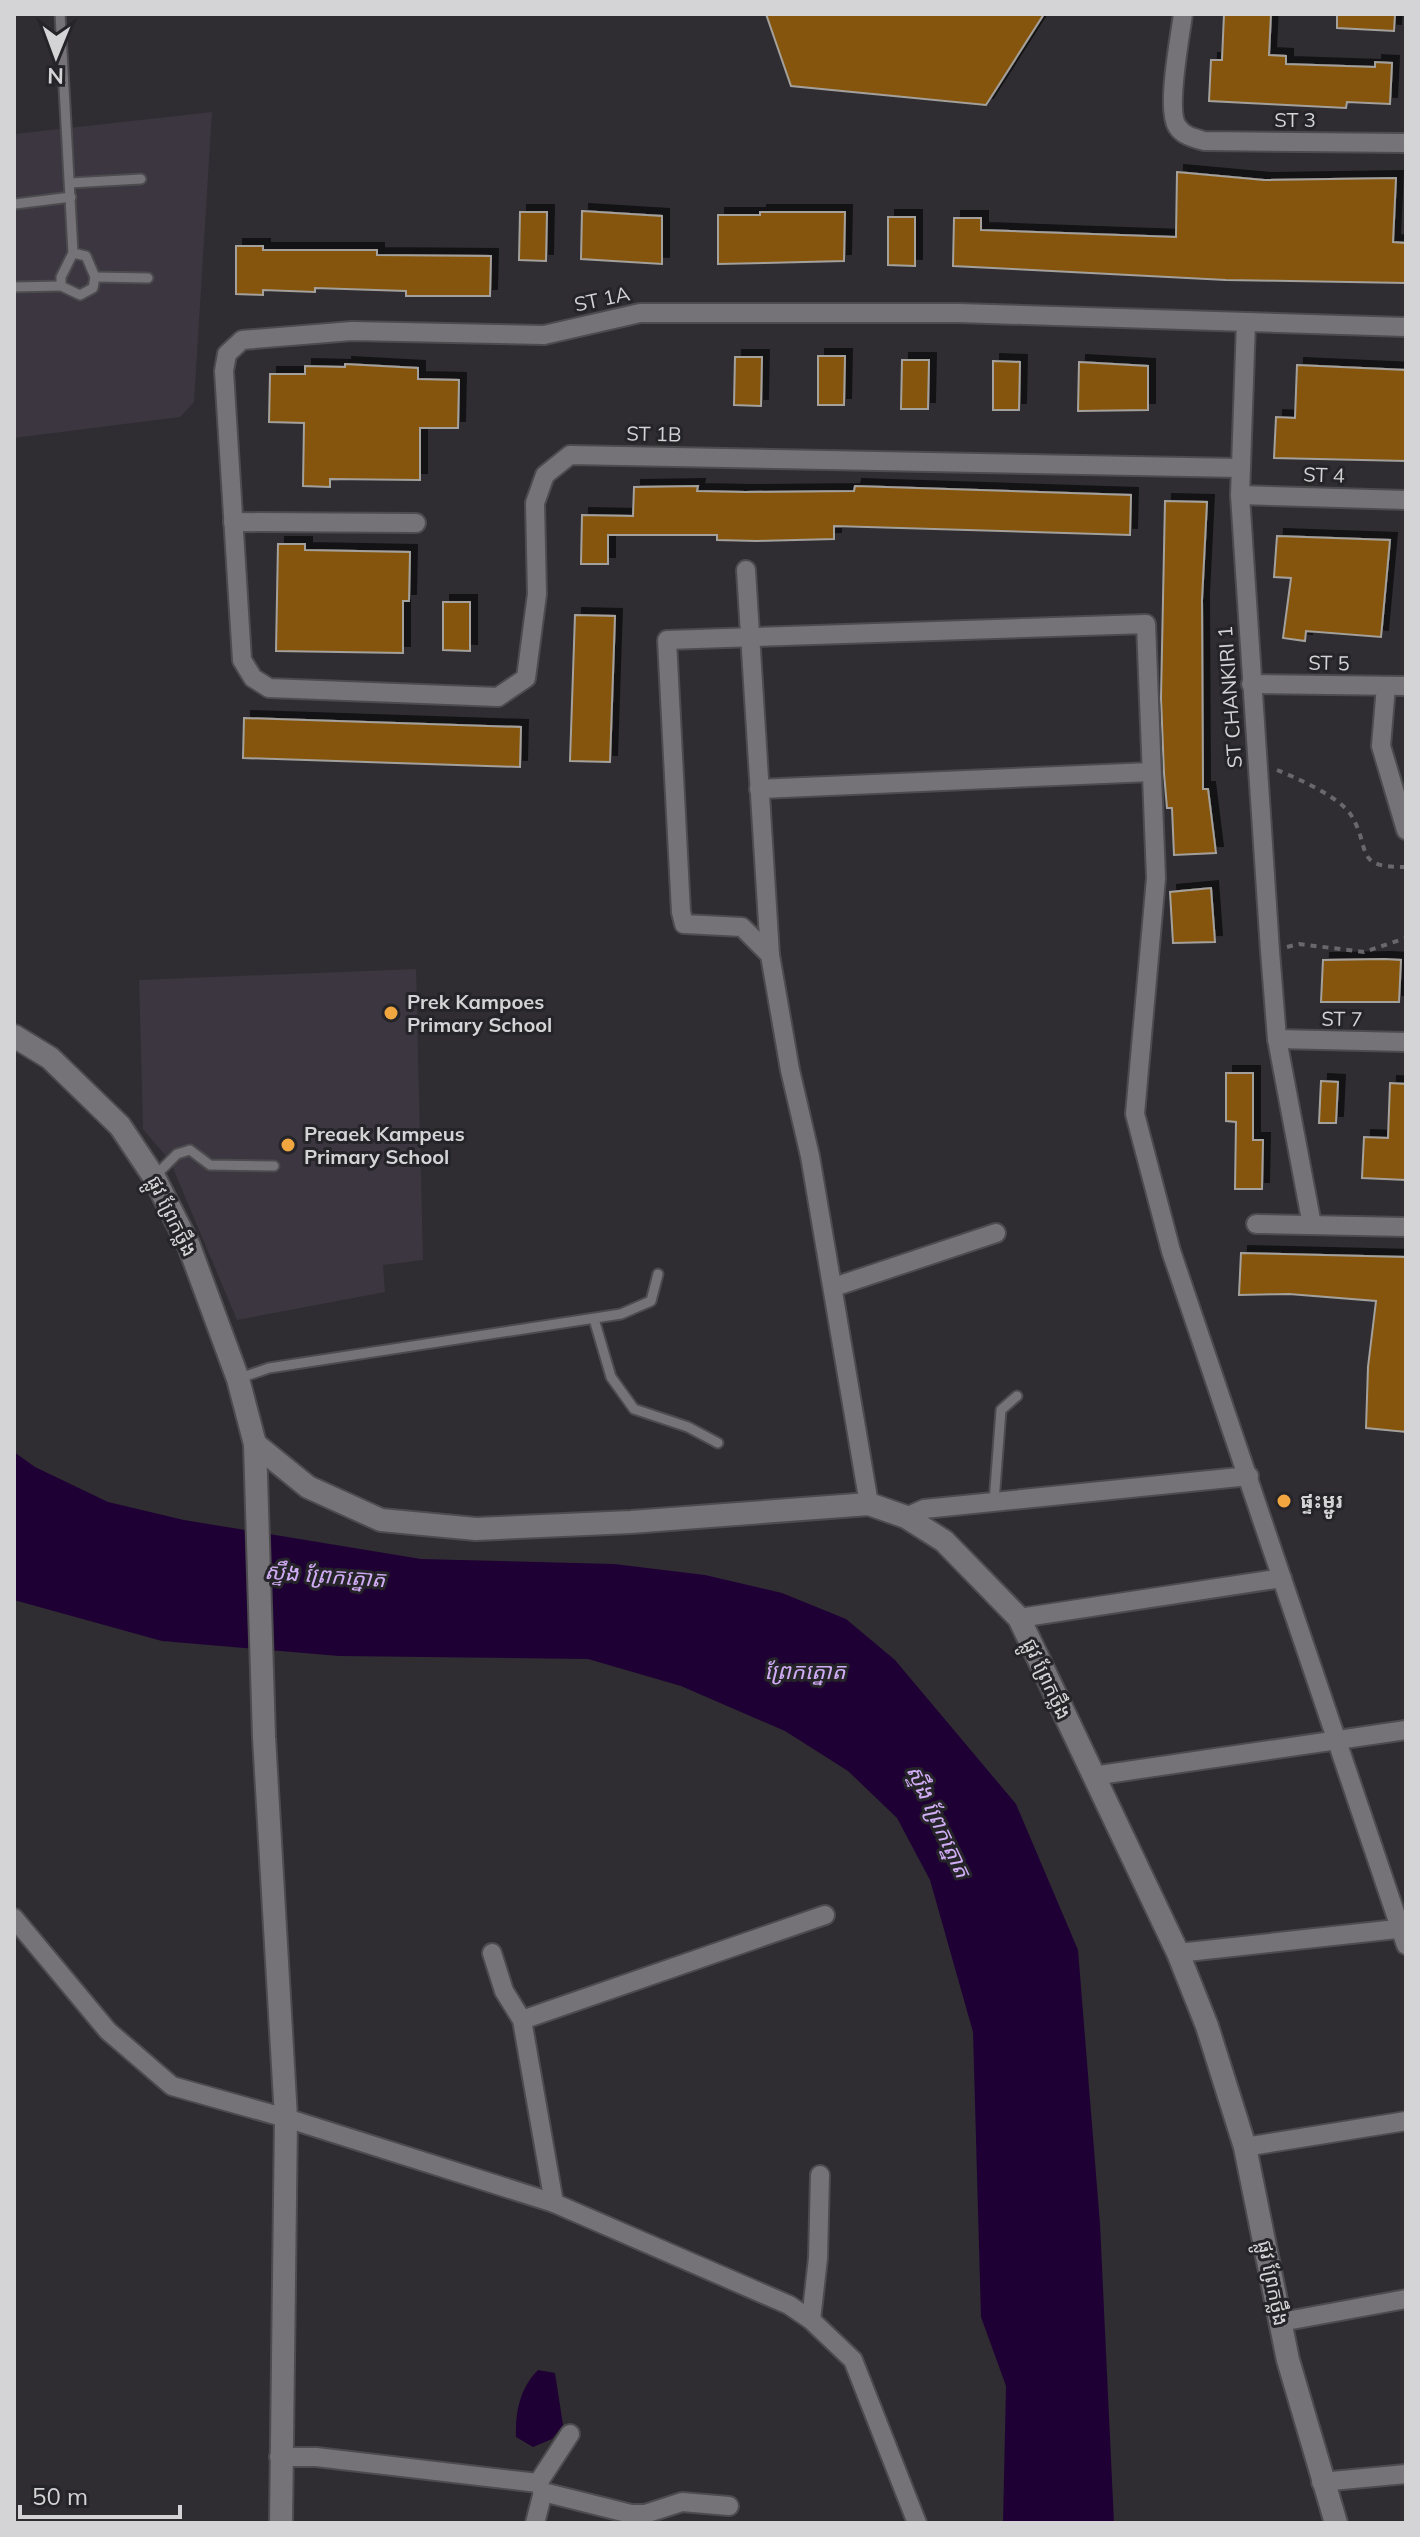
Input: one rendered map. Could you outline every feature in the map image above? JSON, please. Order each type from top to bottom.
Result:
[{"type":"street","name":"ST 3","points":[[1183,14],[1173,108],[1175,124],[1184,134],[1204,141],[1406,143]]},
{"type":"street","name":"ST 1A","points":[[269,688],[253,678],[242,660],[224,371],[227,354],[242,340],[352,331],[544,335],[640,313],[821,312],[1246,322]]},
{"type":"street","points":[[1246,322],[1406,327]]},
{"type":"street","name":"ST CHANKIRI 1","points":[[1246,322],[1240,495],[1270,951],[1277,1039],[1312,1225]]},
{"type":"street","name":"ST 1B","points":[[269,688],[498,697],[514,690],[526,678],[537,594],[535,503],[545,475],[570,455],[1239,468]]},
{"type":"street","name":"ST 4","points":[[1240,495],[1406,500]]},
{"type":"street","points":[[233,522],[416,523]]},
{"type":"street","points":[[746,570],[770,955],[834,1287],[869,1504]]},
{"type":"street","points":[[770,955],[742,927],[684,924],[667,640],[1146,624],[1156,878],[1135,1114],[1171,1251],[1404,1934],[1178,1953]]},
{"type":"street","name":"ST 5","points":[[1251,684],[1406,686]]},
{"type":"street","points":[[1386,686],[1381,746],[1406,830]]},
{"type":"street","points":[[759,789],[1151,772]]},
{"type":"street","name":"ផ្លូវ ព្រែកថ្លឹង","points":[[14,1036],[50,1058],[120,1126],[154,1177],[189,1246],[238,1379],[255,1444],[264,1737],[286,2118],[279,2457],[281,2523]]},
{"type":"street","name":"ST 7","points":[[1277,1039],[1406,1042]]},
{"type":"street","points":[[1256,1224],[1406,1227]]},
{"type":"street","points":[[834,1287],[996,1233]]},
{"type":"street","name":"ផ្លូវ ព្រែកថ្លឹង","points":[[255,1444],[308,1487],[381,1520],[476,1529],[631,1522],[869,1504],[906,1517],[944,1541],[1019,1618],[1178,1953],[1207,2026],[1245,2147],[1288,2360],[1321,2482],[1336,2523]]},
{"type":"street","points":[[906,1517],[924,1509],[1249,1476]]},
{"type":"street","points":[[1019,1618],[1282,1578]]},
{"type":"street","points":[[1093,1776],[1406,1730]]},
{"type":"street","points":[[522,2020],[825,1915]]},
{"type":"street","points":[[14,1918],[108,2031],[172,2086],[286,2118],[554,2203],[789,2305],[811,2320],[853,2360],[917,2523]]},
{"type":"street","points":[[492,1953],[504,1991],[522,2020],[554,2203]]},
{"type":"street","points":[[1245,2147],[1406,2121]]},
{"type":"street","points":[[811,2320],[818,2258],[820,2175]]},
{"type":"street","points":[[1281,2322],[1406,2299]]},
{"type":"street","points":[[535,2523],[541,2488],[570,2434]]},
{"type":"street","points":[[279,2457],[316,2457],[541,2488],[631,2514],[645,2514],[682,2502],[729,2506]]},
{"type":"street","points":[[1321,2482],[1406,2474]]},
{"type":"lane","points":[[60,14],[73,253],[61,277],[61,286]]},
{"type":"lane","points":[[70,183],[141,179]]},
{"type":"lane","points":[[15,204],[71,197]]},
{"type":"lane","points":[[14,287],[61,286],[80,295],[93,288],[95,277],[86,256],[73,253]]},
{"type":"lane","points":[[95,277],[148,278]]},
{"type":"lane","points":[[154,1177],[177,1154],[190,1150],[210,1165],[274,1166]]},
{"type":"lane","points":[[238,1379],[269,1368],[621,1314],[651,1301],[658,1274]]},
{"type":"lane","points":[[594,1319],[611,1377],[634,1409],[688,1427],[718,1443]]},
{"type":"lane","points":[[994,1502],[1001,1410],[1017,1396]]},
{"type":"path","points":[[1257,762],[1302,780],[1351,814],[1365,855],[1381,867],[1406,867]]},
{"type":"path","points":[[1270,951],[1299,944],[1364,952],[1406,938]]},
{"type":"shaded area","points":[[212,112],[194,402],[180,417],[14,438],[14,134]]},
{"type":"shaded area","name":"Preaek Kampeus Primary School","points":[[416,969],[423,1260],[383,1265],[385,1292],[237,1320],[170,1161],[143,1129],[139,980]]},
{"type":"water","name":"ព្រែកត្នោត","points":[[14,1452],[35,1467],[108,1502],[184,1520],[421,1559],[614,1564],[705,1575],[782,1593],[846,1619],[895,1660],[1016,1804],[1078,1950],[1100,2224],[1114,2523],[1003,2523],[1006,2386],[981,2317],[973,2032],[930,1880],[897,1818],[848,1771],[785,1731],[681,1686],[588,1659],[339,1656],[162,1641],[14,1600]]},
{"type":"water","points":[[538,2370],[555,2373],[563,2425],[552,2439],[533,2447],[516,2437],[516,2419],[523,2393]]},
{"type":"building","points":[[766,14],[1044,14],[986,105],[791,86]]},
{"type":"building","points":[[1224,14],[1271,14],[1269,55],[1286,56],[1286,64],[1375,67],[1375,62],[1392,63],[1390,104],[1347,102],[1346,108],[1209,101],[1211,60],[1222,60]]},
{"type":"building","points":[[1337,14],[1395,14],[1394,31],[1337,28]]},
{"type":"building","points":[[1177,172],[1264,180],[1396,178],[1393,242],[1406,243],[1406,283],[1226,280],[953,266],[954,218],[981,218],[981,230],[1176,237]]},
{"type":"building","points":[[582,211],[662,216],[662,264],[581,259]]},
{"type":"building","points":[[520,212],[547,212],[546,261],[519,260]]},
{"type":"building","points":[[760,212],[845,212],[844,261],[718,264],[718,215],[760,215]]},
{"type":"building","points":[[888,217],[915,217],[915,266],[888,265]]},
{"type":"building","points":[[236,246],[263,246],[263,250],[377,250],[377,255],[491,256],[490,296],[406,296],[406,291],[315,288],[315,292],[263,290],[263,295],[236,294]]},
{"type":"building","points":[[818,356],[845,356],[844,405],[818,405]]},
{"type":"building","points":[[735,357],[762,357],[761,406],[734,405]]},
{"type":"building","points":[[902,360],[929,360],[928,409],[901,409]]},
{"type":"building","points":[[993,361],[1020,362],[1019,410],[993,410]]},
{"type":"building","points":[[1079,362],[1148,366],[1148,410],[1078,411]]},
{"type":"building","points":[[345,364],[418,368],[418,379],[459,380],[458,428],[420,428],[420,480],[330,479],[330,487],[303,486],[304,423],[269,422],[270,374],[305,374],[305,366],[345,367]]},
{"type":"building","points":[[1297,365],[1406,370],[1406,461],[1274,458],[1276,417],[1295,418]]},
{"type":"building","points":[[698,486],[697,491],[854,491],[855,486],[1131,495],[1130,535],[834,526],[834,539],[757,541],[717,540],[717,535],[608,535],[608,564],[581,564],[582,515],[633,516],[634,487]]},
{"type":"building","points":[[1165,501],[1207,502],[1202,600],[1203,789],[1208,789],[1216,853],[1174,855],[1172,808],[1167,808],[1161,698]]},
{"type":"building","points":[[1277,536],[1390,540],[1381,637],[1306,631],[1305,641],[1283,638],[1291,578],[1274,577]]},
{"type":"building","points":[[278,544],[305,544],[305,550],[410,552],[409,601],[403,601],[403,653],[276,651]]},
{"type":"building","points":[[443,602],[470,602],[470,651],[443,650]]},
{"type":"building","points":[[575,615],[615,616],[610,762],[570,761]]},
{"type":"building","points":[[244,718],[521,727],[520,767],[243,758]]},
{"type":"building","points":[[1211,888],[1215,942],[1173,943],[1170,892]]},
{"type":"building","points":[[1323,960],[1401,960],[1399,1002],[1321,1002]]},
{"type":"building","points":[[1226,1073],[1253,1073],[1253,1140],[1263,1140],[1262,1189],[1235,1189],[1236,1122],[1226,1121]]},
{"type":"building","points":[[1321,1081],[1338,1082],[1336,1123],[1319,1123]]},
{"type":"building","points":[[1390,1083],[1406,1084],[1406,1180],[1362,1178],[1364,1137],[1388,1138]]},
{"type":"building","points":[[1241,1253],[1406,1257],[1406,1432],[1366,1428],[1368,1367],[1376,1301],[1289,1294],[1239,1295]]},
{"type":"place","name":"Prek Kampoes Primary School","points":[[391,1013]]},
{"type":"place","name":"Preaek Kampeus Primary School","points":[[288,1145]]},
{"type":"place","name":"ផ្ទះម្ជូរ","points":[[1284,1501]]},
{"type":"water label","name":"ស្ទឹង ព្រែកត្នោត","points":[[325,1575]]},
{"type":"water label","name":"ស្ទឹង ព្រែកត្នោត","points":[[939,1821]]}]
